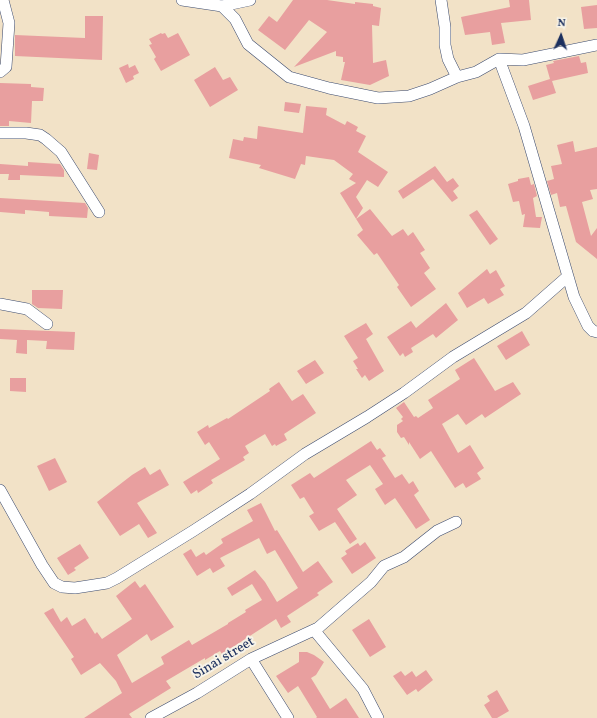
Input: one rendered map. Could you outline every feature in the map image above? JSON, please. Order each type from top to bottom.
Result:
[{"type":"street","points":[[0,72],[6,66],[9,22],[3,0]]},
{"type":"street","points":[[182,0],[222,6],[250,0]]},
{"type":"street","points":[[441,0],[445,27],[445,45],[448,60],[456,77]]},
{"type":"street","points":[[222,6],[235,19],[248,44],[289,76],[329,88],[378,98],[409,96],[430,89],[456,77],[476,72],[499,59],[524,60],[597,45]]},
{"type":"street","points":[[499,59],[524,126],[567,277],[584,320],[595,333]]},
{"type":"street","points":[[0,133],[26,133],[40,135],[46,139],[61,152],[99,212]]},
{"type":"street","points":[[0,490],[42,565],[54,582],[62,587],[75,588],[107,583],[193,531],[250,494],[305,454],[367,417],[453,357],[526,313],[567,277]]},
{"type":"street","points":[[0,304],[27,309],[47,324]]},
{"type":"street","name":"Sinai street","points":[[151,718],[197,693],[251,659],[314,630],[329,619],[371,582],[384,566],[404,557],[437,531],[456,522]]},
{"type":"street","points":[[314,630],[363,689],[378,718]]},
{"type":"street","points":[[251,659],[288,718]]},
{"type":"building","points":[[293,0],[327,0],[355,4],[355,2],[373,4],[373,6],[381,8],[379,26],[372,25],[373,63],[386,60],[389,76],[370,85],[341,80],[345,62],[343,62],[343,57],[336,56],[336,51],[294,67],[327,32],[309,20],[285,50],[258,30],[269,16],[277,22]]},
{"type":"building","points":[[509,0],[529,0],[531,20],[501,23],[505,43],[492,45],[490,32],[465,35],[461,17],[510,7]]},
{"type":"building","points":[[597,5],[597,28],[584,29],[581,7]]},
{"type":"building","points":[[85,16],[103,16],[102,60],[15,56],[15,35],[85,38]]},
{"type":"building","points":[[161,33],[165,33],[168,38],[178,33],[190,55],[161,71],[154,59],[156,57],[149,45],[152,44],[149,39]]},
{"type":"building","points":[[579,56],[581,63],[586,62],[588,73],[552,81],[556,93],[533,100],[528,86],[550,79],[546,65],[554,63],[553,61]]},
{"type":"building","points":[[128,64],[129,68],[135,65],[139,73],[133,76],[134,79],[126,83],[119,68]]},
{"type":"building","points":[[215,67],[223,80],[230,77],[238,90],[210,107],[194,80]]},
{"type":"building","points":[[0,83],[31,84],[31,87],[44,88],[43,101],[32,101],[31,123],[9,121],[9,126],[0,126]]},
{"type":"building","points":[[285,102],[301,104],[299,113],[284,111]]},
{"type":"building","points":[[306,106],[327,108],[326,115],[345,125],[347,121],[358,127],[356,131],[366,136],[358,152],[388,172],[378,187],[367,180],[356,197],[363,208],[356,219],[340,193],[356,183],[349,179],[353,174],[334,160],[306,156],[305,165],[301,164],[295,179],[259,168],[261,165],[229,158],[233,139],[243,141],[244,137],[257,139],[258,126],[303,133]]},
{"type":"building","points":[[573,141],[575,152],[597,147],[597,189],[590,190],[593,199],[582,202],[591,236],[597,228],[597,259],[576,242],[566,206],[560,207],[557,193],[551,195],[547,181],[554,179],[551,166],[562,164],[557,145]]},
{"type":"building","points":[[89,153],[99,155],[97,170],[87,169]]},
{"type":"building","points":[[28,162],[60,164],[64,170],[64,177],[20,175],[20,180],[8,180],[9,174],[0,174],[0,164],[28,166]]},
{"type":"building","points":[[435,166],[447,182],[453,178],[459,186],[453,191],[458,198],[452,202],[433,179],[403,199],[398,191]]},
{"type":"building","points":[[529,177],[531,185],[534,184],[537,196],[533,198],[536,217],[542,217],[540,228],[523,227],[525,214],[522,215],[519,201],[513,202],[508,184],[518,181],[518,179]]},
{"type":"building","points":[[0,198],[85,203],[88,208],[87,218],[49,216],[49,212],[25,210],[25,214],[0,212]]},
{"type":"building","points":[[370,209],[392,236],[403,229],[408,236],[413,232],[425,250],[420,253],[430,268],[424,273],[436,289],[411,307],[397,287],[399,285],[377,253],[374,255],[357,235],[363,230],[356,219]]},
{"type":"building","points":[[477,210],[498,239],[490,245],[469,215]]},
{"type":"building","points":[[487,269],[490,274],[496,270],[505,286],[500,289],[504,295],[488,304],[484,298],[467,308],[458,293]]},
{"type":"building","points":[[32,290],[63,290],[62,309],[38,308],[32,304]]},
{"type":"building","points":[[446,303],[458,320],[436,338],[433,334],[411,348],[413,352],[405,357],[403,353],[400,356],[387,337],[411,321],[416,328]]},
{"type":"building","points":[[366,323],[373,334],[366,339],[384,371],[369,381],[365,375],[362,378],[356,369],[358,369],[353,361],[358,358],[344,336]]},
{"type":"building","points":[[0,329],[75,332],[74,350],[46,349],[47,341],[27,340],[27,354],[16,353],[17,340],[0,339]]},
{"type":"building","points":[[522,331],[530,345],[506,360],[497,346]]},
{"type":"building","points":[[474,358],[495,391],[513,382],[521,394],[485,418],[482,414],[466,425],[458,414],[442,424],[458,453],[470,445],[484,468],[477,473],[481,479],[466,488],[463,483],[455,488],[431,451],[420,459],[409,442],[409,445],[404,437],[401,438],[397,432],[397,425],[403,421],[401,419],[403,417],[396,408],[404,402],[414,417],[416,416],[418,418],[433,408],[428,400],[460,379],[455,370]]},
{"type":"building","points":[[315,360],[324,373],[306,384],[297,371]]},
{"type":"building","points":[[10,378],[26,378],[26,392],[10,391]]},
{"type":"building","points":[[279,382],[292,401],[303,394],[316,413],[284,434],[287,440],[276,446],[275,444],[272,446],[265,434],[245,446],[249,453],[243,457],[245,460],[211,480],[213,483],[198,493],[197,490],[191,494],[183,482],[220,459],[209,442],[205,445],[197,432],[208,425],[209,428],[227,418],[228,419],[270,391],[269,389]]},
{"type":"building","points":[[371,441],[377,450],[380,448],[386,456],[382,458],[395,478],[402,474],[409,484],[413,481],[419,491],[414,495],[430,520],[416,529],[395,498],[385,505],[375,489],[383,484],[370,465],[346,480],[357,495],[337,509],[357,539],[350,544],[335,522],[319,531],[309,516],[314,513],[304,497],[300,499],[291,485],[310,473],[314,478]]},
{"type":"building","points":[[55,458],[67,482],[49,491],[37,466]]},
{"type":"building","points":[[145,467],[150,475],[160,469],[169,485],[137,503],[157,533],[148,538],[139,524],[120,536],[97,502]]},
{"type":"building","points":[[261,503],[275,531],[277,530],[303,572],[318,561],[333,582],[317,593],[319,595],[287,616],[291,622],[281,628],[276,619],[222,654],[220,651],[205,660],[205,658],[166,681],[171,688],[129,714],[132,718],[84,718],[122,693],[116,681],[100,663],[81,675],[71,659],[74,657],[44,613],[53,608],[61,622],[67,617],[72,626],[85,618],[95,634],[97,632],[102,639],[132,619],[116,596],[135,581],[140,588],[145,584],[174,627],[151,641],[147,634],[117,655],[132,683],[164,664],[161,657],[189,640],[192,645],[228,624],[246,612],[245,610],[262,600],[252,584],[232,596],[227,588],[255,570],[265,582],[277,602],[298,588],[275,550],[267,554],[259,538],[220,558],[225,566],[213,573],[210,568],[197,576],[183,554],[191,549],[196,557],[204,552],[206,555],[223,543],[221,539],[253,521],[247,510]]},
{"type":"building","points":[[365,542],[376,558],[352,574],[341,558],[347,554],[345,551],[358,543],[360,546]]},
{"type":"building","points":[[80,544],[89,558],[74,568],[76,570],[68,575],[57,558]]},
{"type":"building","points":[[369,619],[386,647],[370,657],[352,630]]},
{"type":"building","points":[[299,652],[307,652],[324,662],[316,675],[311,678],[330,709],[346,698],[359,718],[316,718],[317,717],[298,686],[288,693],[276,676],[299,662]]},
{"type":"building","points":[[426,670],[433,680],[418,692],[416,689],[407,695],[393,676],[401,671],[405,676],[412,671],[416,677]]},
{"type":"building","points":[[497,690],[509,711],[497,718],[492,718],[484,705],[490,701],[487,696]]}]
